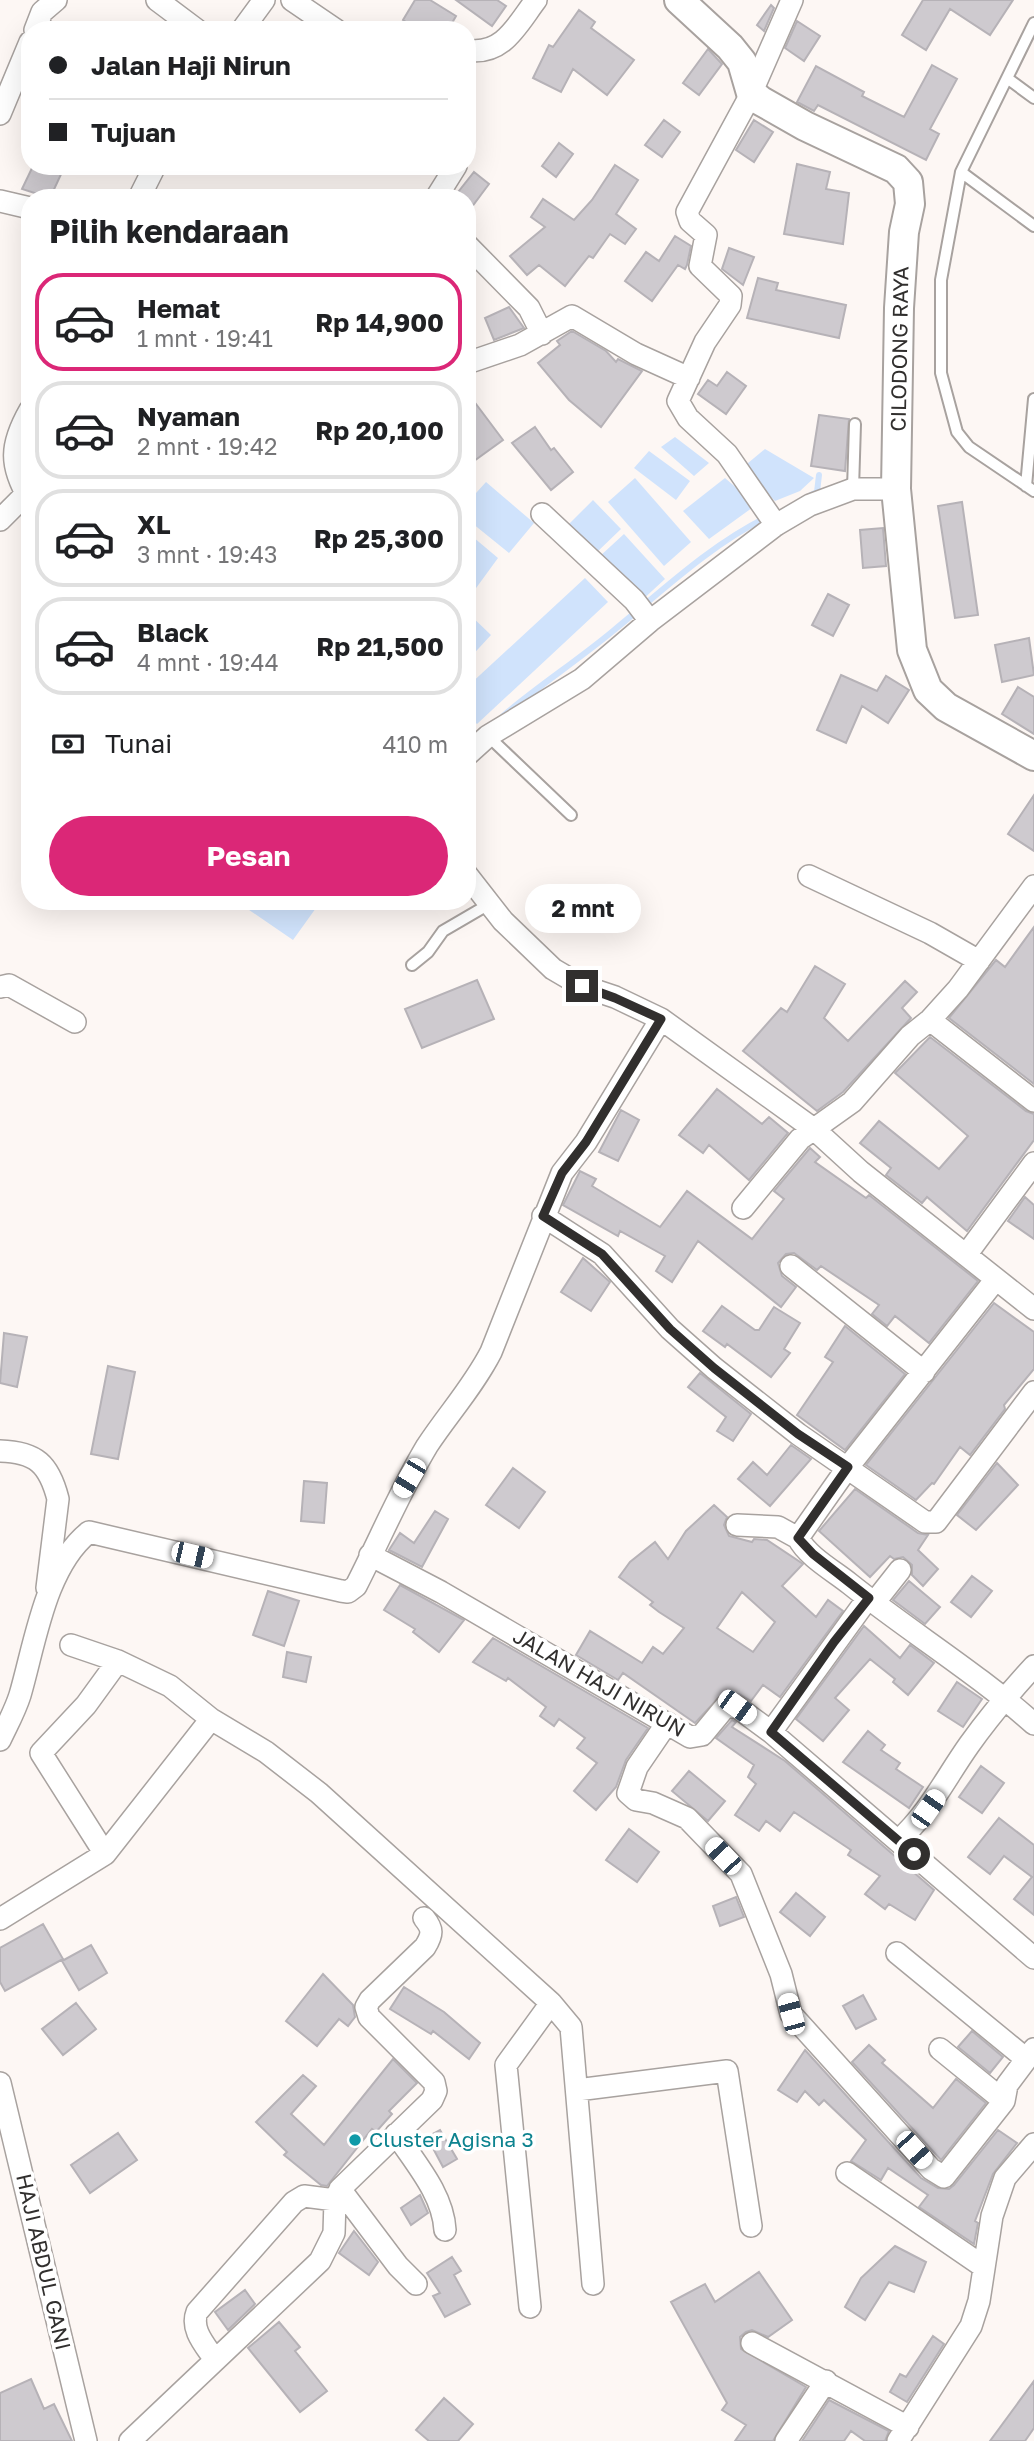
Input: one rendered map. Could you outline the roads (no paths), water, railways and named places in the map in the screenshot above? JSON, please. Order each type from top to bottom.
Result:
[{"type":"street","points":[[38,21],[42,12],[55,0]]},
{"type":"street","points":[[157,0],[185,21]]},
{"type":"street","points":[[249,21],[264,0]]},
{"type":"street","points":[[292,0],[323,21]]},
{"type":"street","points":[[476,51],[502,44],[536,0]]},
{"type":"street","points":[[679,0],[730,47],[741,62],[751,93]]},
{"type":"street","points":[[771,518],[727,454],[688,418],[678,401],[705,342],[730,305],[731,296],[699,266],[706,235],[690,221],[687,212],[751,93],[792,0]]},
{"type":"street","points":[[0,114],[9,64],[21,51]]},
{"type":"street","name":"CILODONG RAYA","points":[[751,93],[773,110],[896,169],[908,182],[910,204],[904,232],[899,308],[896,489],[912,650],[918,673],[928,690],[946,707],[1034,756]]},
{"type":"street","points":[[0,201],[21,206]]},
{"type":"street","points":[[476,254],[529,308],[542,334]]},
{"type":"street","points":[[476,360],[520,345],[542,334],[557,321],[572,316],[636,354],[689,378]]},
{"type":"street","points":[[21,426],[12,460],[21,481]]},
{"type":"street","points":[[476,747],[488,736],[582,679],[644,613],[771,518],[853,489],[896,489]]},
{"type":"street","points":[[0,520],[21,503]]},
{"type":"street","points":[[542,514],[644,613]]},
{"type":"street","points":[[809,876],[930,933],[979,961]]},
{"type":"street","points":[[476,886],[503,921],[553,969],[582,986],[661,1019],[815,1130],[861,1172],[1034,1309]]},
{"type":"street","points":[[743,1208],[800,1139],[852,1102],[911,1036],[930,1020],[979,961],[1034,886]]},
{"type":"street","points":[[0,987],[9,985],[75,1022]]},
{"type":"street","points":[[47,1597],[76,1543],[93,1531],[348,1592],[356,1586],[399,1494],[429,1444],[479,1376],[562,1173],[586,1142],[661,1019]]},
{"type":"street","points":[[930,1020],[1034,1101]]},
{"type":"street","points":[[966,1255],[1034,1163]]},
{"type":"street","points":[[543,1216],[602,1254],[670,1329],[714,1368],[798,1434],[925,1522],[936,1522],[1034,1392]]},
{"type":"street","points":[[792,1266],[924,1372]]},
{"type":"street","points":[[798,1538],[848,1467],[996,1279]]},
{"type":"street","points":[[0,1451],[33,1455],[42,1463],[55,1486],[58,1499],[47,1597],[19,1698],[0,1740]]},
{"type":"street","points":[[737,1525],[778,1527],[798,1538],[813,1554],[871,1601],[1005,1698],[1034,1724]]},
{"type":"street","name":"JALAN HAJI NIRUN","points":[[370,1555],[441,1592],[696,1738],[730,1705],[771,1732],[1034,1958]]},
{"type":"street","points":[[771,1732],[834,1642],[900,1570]]},
{"type":"street","points":[[71,1645],[118,1661],[170,1686],[211,1719],[267,1752],[319,1793],[551,2003],[571,2027],[593,2284]]},
{"type":"street","points":[[105,1854],[41,1753],[86,1704],[118,1661]]},
{"type":"street","points":[[898,1841],[918,1824],[1005,1698],[1034,1666]]},
{"type":"street","points":[[0,1919],[105,1854],[211,1719]]},
{"type":"street","points":[[667,1723],[637,1767],[628,1793],[636,1800],[653,1803],[687,1818],[741,1874],[780,1974],[791,2014],[931,2169],[944,2177],[1004,2101],[1007,2085],[1030,2053],[897,1953]]},
{"type":"street","points":[[130,2441],[320,2260],[334,2233],[337,2194],[432,2100],[436,2091],[434,2082],[369,2017],[366,2007],[432,1937],[432,1927],[424,1918]]},
{"type":"street","points":[[530,2306],[506,2065],[551,2003]]},
{"type":"street","points":[[940,2049],[1004,2101]]},
{"type":"street","points":[[577,2090],[727,2071],[751,2226]]},
{"type":"street","name":"HAJI ABDUL GANI","points":[[0,2083],[86,2441]]},
{"type":"street","points":[[396,2134],[437,2199],[443,2212],[444,2230]]},
{"type":"street","points":[[752,2343],[826,2381],[903,2434],[971,2326],[979,2301],[992,2216],[1005,2178],[1034,2144]]},
{"type":"street","points":[[847,2173],[984,2267]]},
{"type":"street","points":[[337,2194],[416,2284]]},
{"type":"street","points":[[215,2360],[198,2333],[194,2321],[197,2312],[294,2202],[304,2196],[337,2194]]},
{"type":"street","points":[[786,2441],[826,2381]]},
{"type":"lane","points":[[1030,489],[983,459],[957,432],[941,373],[941,280],[961,172],[1034,23]]},
{"type":"lane","points":[[1006,78],[1034,99]]},
{"type":"lane","points":[[961,172],[1034,226]]},
{"type":"lane","points":[[1030,489],[1030,421],[1034,400]]},
{"type":"lane","points":[[853,489],[855,424]]},
{"type":"lane","points":[[488,736],[571,815]]},
{"type":"lane","points":[[412,965],[428,951],[443,931],[491,903]]},
{"type":"water","points":[[675,437],[709,463],[694,476],[661,447]]},
{"type":"water","points":[[765,449],[814,478],[800,491],[775,501],[742,468]]},
{"type":"water","points":[[649,451],[690,481],[676,500],[634,468]]},
{"type":"water","points":[[635,478],[691,542],[664,566],[608,502]]},
{"type":"water","points":[[725,478],[756,505],[709,539],[683,511]]},
{"type":"water","points":[[486,482],[534,523],[509,553],[476,526],[476,493]]},
{"type":"water","points":[[593,500],[621,529],[595,554],[567,526]]},
{"type":"water","points":[[624,534],[665,579],[640,602],[599,557]]},
{"type":"water","points":[[476,540],[498,558],[476,588]]},
{"type":"water","points":[[585,578],[608,602],[477,724],[476,679]]},
{"type":"water","points":[[476,621],[491,635],[476,651]]},
{"type":"water","points":[[249,910],[315,910],[293,940]]},
{"type":"waterway","points":[[811,495],[817,492],[819,475]]},
{"type":"waterway","points":[[503,716],[706,555],[767,517]]},
{"type":"place","name":"Cluster Agisna 3","points":[[355,2140]]}]
